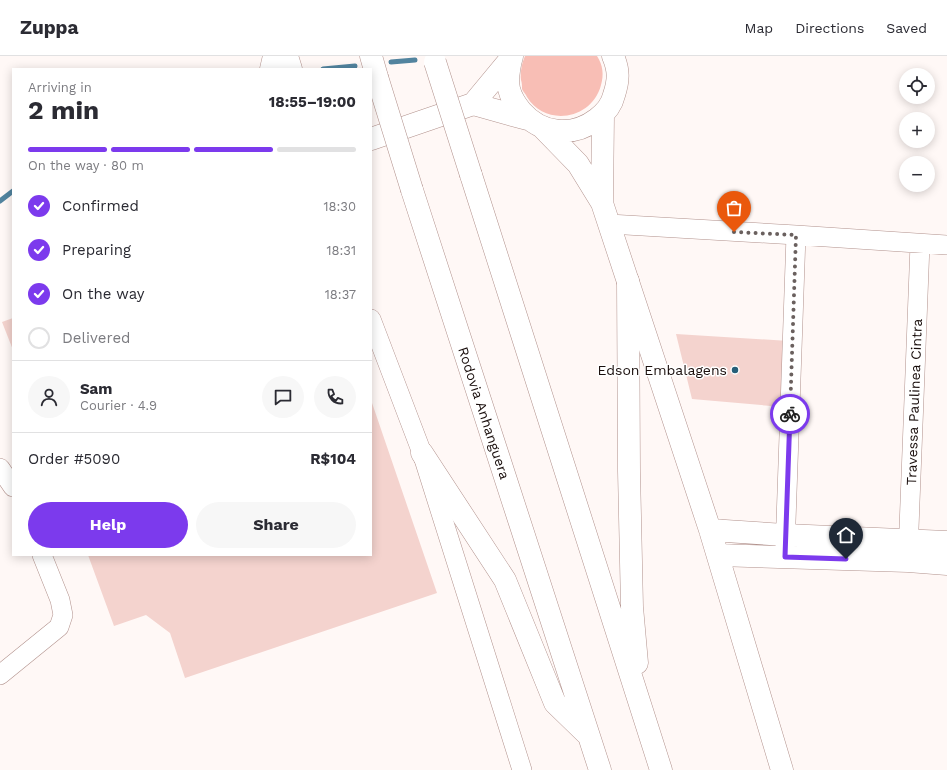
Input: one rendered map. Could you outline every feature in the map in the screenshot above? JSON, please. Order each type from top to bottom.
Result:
[{"type":"main road","points":[[271,68],[274,56]]},
{"type":"main road","points":[[287,56],[292,68]]},
{"type":"main road","name":"Rodovia Anhanguera","points":[[371,56],[412,190],[600,770]]},
{"type":"main road","points":[[372,139],[473,104],[512,56]]},
{"type":"main road","points":[[512,56],[508,73],[509,90],[516,106],[578,164],[602,203],[718,555],[782,770]]},
{"type":"main road","points":[[473,104],[558,132],[574,131],[590,125],[603,115],[613,100],[618,83],[617,66],[613,56]]},
{"type":"main road","points":[[434,59],[662,770]]},
{"type":"main road","points":[[602,203],[603,115]]},
{"type":"main road","points":[[628,281],[629,471],[632,607],[643,712]]},
{"type":"main road","points":[[422,453],[505,580],[554,703],[589,735]]},
{"type":"main road","points":[[710,530],[785,535],[908,551],[947,564]]},
{"type":"main road","points":[[718,555],[785,557],[908,551],[947,542]]},
{"type":"street","points":[[609,224],[947,246]]},
{"type":"street","points":[[785,557],[796,235]]},
{"type":"street","name":"Travessa Paulinea Cintra","points":[[908,551],[920,244]]},
{"type":"street","points":[[372,321],[422,453],[522,770]]},
{"type":"street","points":[[0,468],[12,486]]},
{"type":"street","points":[[0,675],[59,627],[63,615],[60,600],[42,556]]},
{"type":"shaded area","points":[[525,56],[597,56],[602,66],[603,74],[601,85],[596,97],[588,106],[578,112],[556,116],[545,113],[535,107],[522,89],[521,71]]},
{"type":"building","points":[[12,318],[12,347],[2,322]]},
{"type":"building","name":"Edson Embalagens","points":[[676,334],[789,341],[783,407],[692,399]]},
{"type":"building","points":[[372,403],[437,593],[185,678],[170,633],[146,615],[114,626],[88,556],[372,556]]},
{"type":"waterway","points":[[391,62],[415,60]]},
{"type":"waterway","points":[[334,68],[355,66]]},
{"type":"waterway","points":[[0,201],[12,192]]},
{"type":"way so far","points":[[734,232],[796,235],[790,414]]},
{"type":"place","name":"Edson Embalagens","points":[[735,370]]},
{"type":"route","points":[[790,414],[785,557],[846,559]]}]
